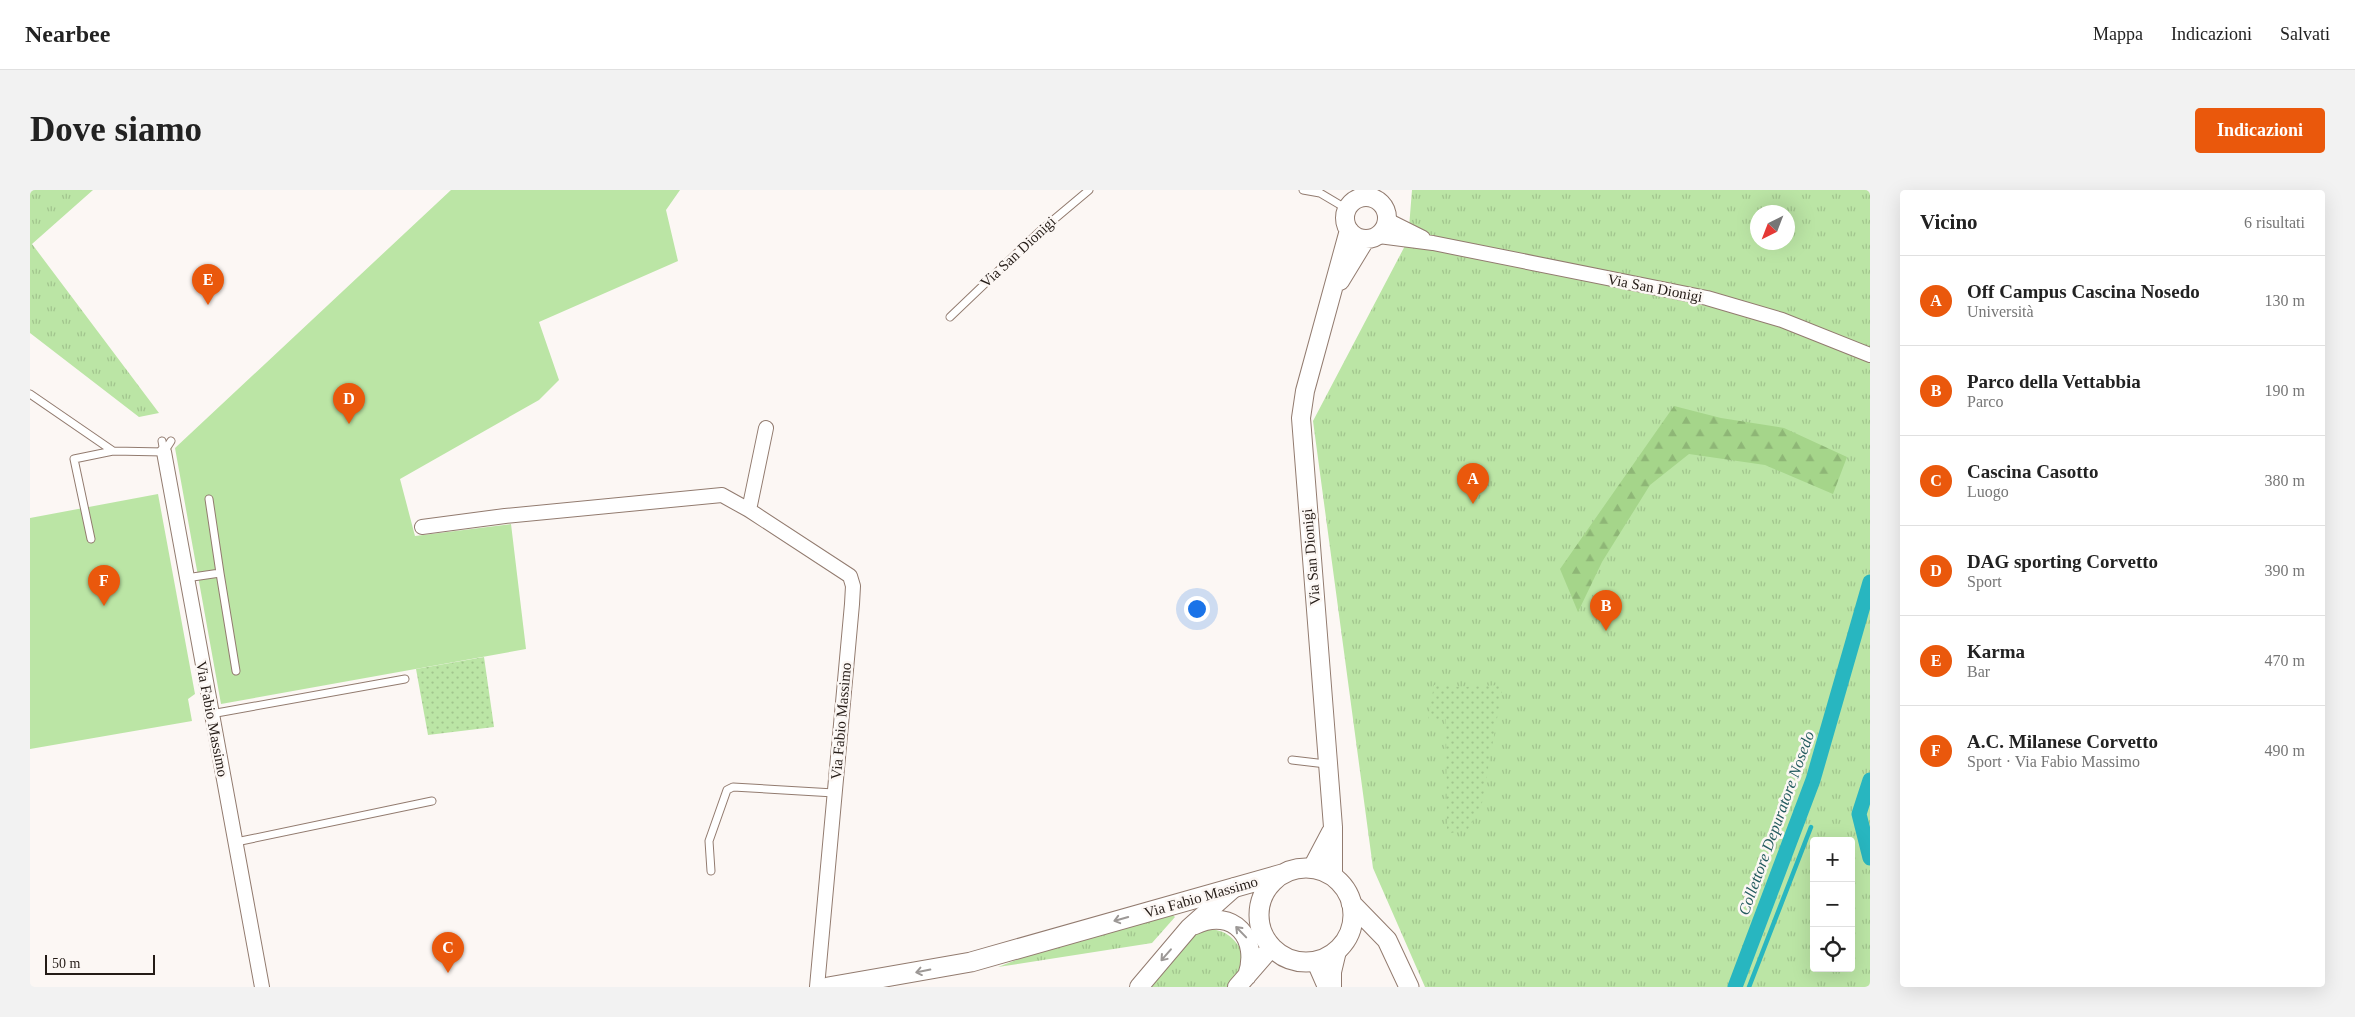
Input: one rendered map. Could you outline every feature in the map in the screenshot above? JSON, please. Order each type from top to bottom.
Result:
[{"type":"main road","points":[[1360,926],[1352,903],[1344,888],[1333,876],[1312,868],[1296,869],[1282,874],[1266,888],[1259,908],[1260,930],[1271,948],[1290,960],[1300,963],[1316,962],[1337,951],[1360,926],[1375,926],[1387,940],[1409,987]]},
{"type":"main road","name":"Via Fabio Massimo","points":[[828,987],[971,962],[1282,874]]},
{"type":"street","points":[[1350,201],[1372,194],[1384,206],[1387,220]]},
{"type":"street","name":"Via San Dionigi","points":[[1333,876],[1333,827],[1301,418],[1304,390],[1333,292],[1348,230],[1345,220],[1350,201]]},
{"type":"street","name":"Via San Dionigi","points":[[1333,292],[1372,238],[1385,229],[1387,220],[1433,243]]},
{"type":"street","name":"Via San Dionigi","points":[[1348,230],[1356,237],[1433,243],[1707,298],[1782,320],[1870,355]]},
{"type":"street","points":[[422,527],[505,516],[722,495],[749,510],[766,428]]},
{"type":"street","name":"Via Fabio Massimo","points":[[166,444],[186,578],[262,987]]},
{"type":"street","name":"Via Fabio Massimo","points":[[749,510],[843,570],[850,576],[853,586],[817,987]]},
{"type":"street","points":[[1312,868],[1333,827]]},
{"type":"street","points":[[1138,987],[1194,925],[1235,887]]},
{"type":"street","points":[[1194,925],[1218,919],[1239,928],[1251,947],[1252,962],[1242,982]]},
{"type":"street","points":[[1242,982],[1271,948]]},
{"type":"street","points":[[1332,987],[1332,972],[1337,951]]},
{"type":"street","points":[[1316,962],[1327,987]]},
{"type":"lane","name":"Via San Dionigi","points":[[950,317],[1039,232],[1089,190]]},
{"type":"lane","points":[[1303,190],[1350,201]]},
{"type":"lane","points":[[30,394],[113,451]]},
{"type":"lane","points":[[91,538],[74,459],[113,451],[166,444]]},
{"type":"lane","points":[[209,499],[236,671]]},
{"type":"lane","points":[[186,578],[220,573]]},
{"type":"lane","points":[[211,714],[405,679]]},
{"type":"lane","points":[[1292,760],[1328,765]]},
{"type":"lane","points":[[712,871],[709,841],[728,790],[742,788],[834,793]]},
{"type":"lane","points":[[236,842],[432,801]]},
{"type":"green space","points":[[30,190],[93,190],[32,244],[159,413],[139,417],[30,333]]},
{"type":"green space","points":[[451,190],[680,190],[666,210],[678,261],[539,322],[559,380],[539,400],[400,479],[415,536],[511,524],[526,649],[221,704],[175,448]]},
{"type":"green space","points":[[1412,190],[1870,190],[1870,987],[1425,987],[1373,868],[1313,421],[1408,240]]},
{"type":"green space","points":[[1674,406],[1721,418],[1784,428],[1847,457],[1833,494],[1765,465],[1689,454],[1650,485],[1602,562],[1578,612],[1560,569]]},
{"type":"green space","points":[[158,494],[195,694],[188,699],[192,721],[30,749],[30,518]]},
{"type":"green space","points":[[484,657],[494,727],[428,735],[416,669]]},
{"type":"green space","points":[[1434,685],[1460,687],[1503,685],[1482,803],[1468,829],[1447,834],[1446,719],[1428,720]]},
{"type":"green space","points":[[1170,912],[1175,917],[1152,943],[998,967],[1049,947]]},
{"type":"green space","points":[[1202,929],[1216,930],[1226,934],[1235,941],[1243,952],[1242,966],[1228,987],[1147,987],[1187,941]]},
{"type":"waterway","name":"Collettore Depuratore Nosedo","points":[[1735,987],[1813,780],[1870,582]]},
{"type":"waterway","points":[[1870,780],[1859,814],[1870,858]]},
{"type":"waterway","points":[[1749,987],[1811,827]]},
{"type":"place","name":"Karma","points":[[208,305]]},
{"type":"place","name":"DAG sporting Corvetto","points":[[349,424]]},
{"type":"place","name":"Off Campus Cascina Nosedo","points":[[1473,504]]},
{"type":"place","name":"A.C. Milanese Corvetto","points":[[104,606]]},
{"type":"place","name":"Parco della Vettabbia","points":[[1606,631]]},
{"type":"place","name":"Cascina Casotto","points":[[448,973]]}]
